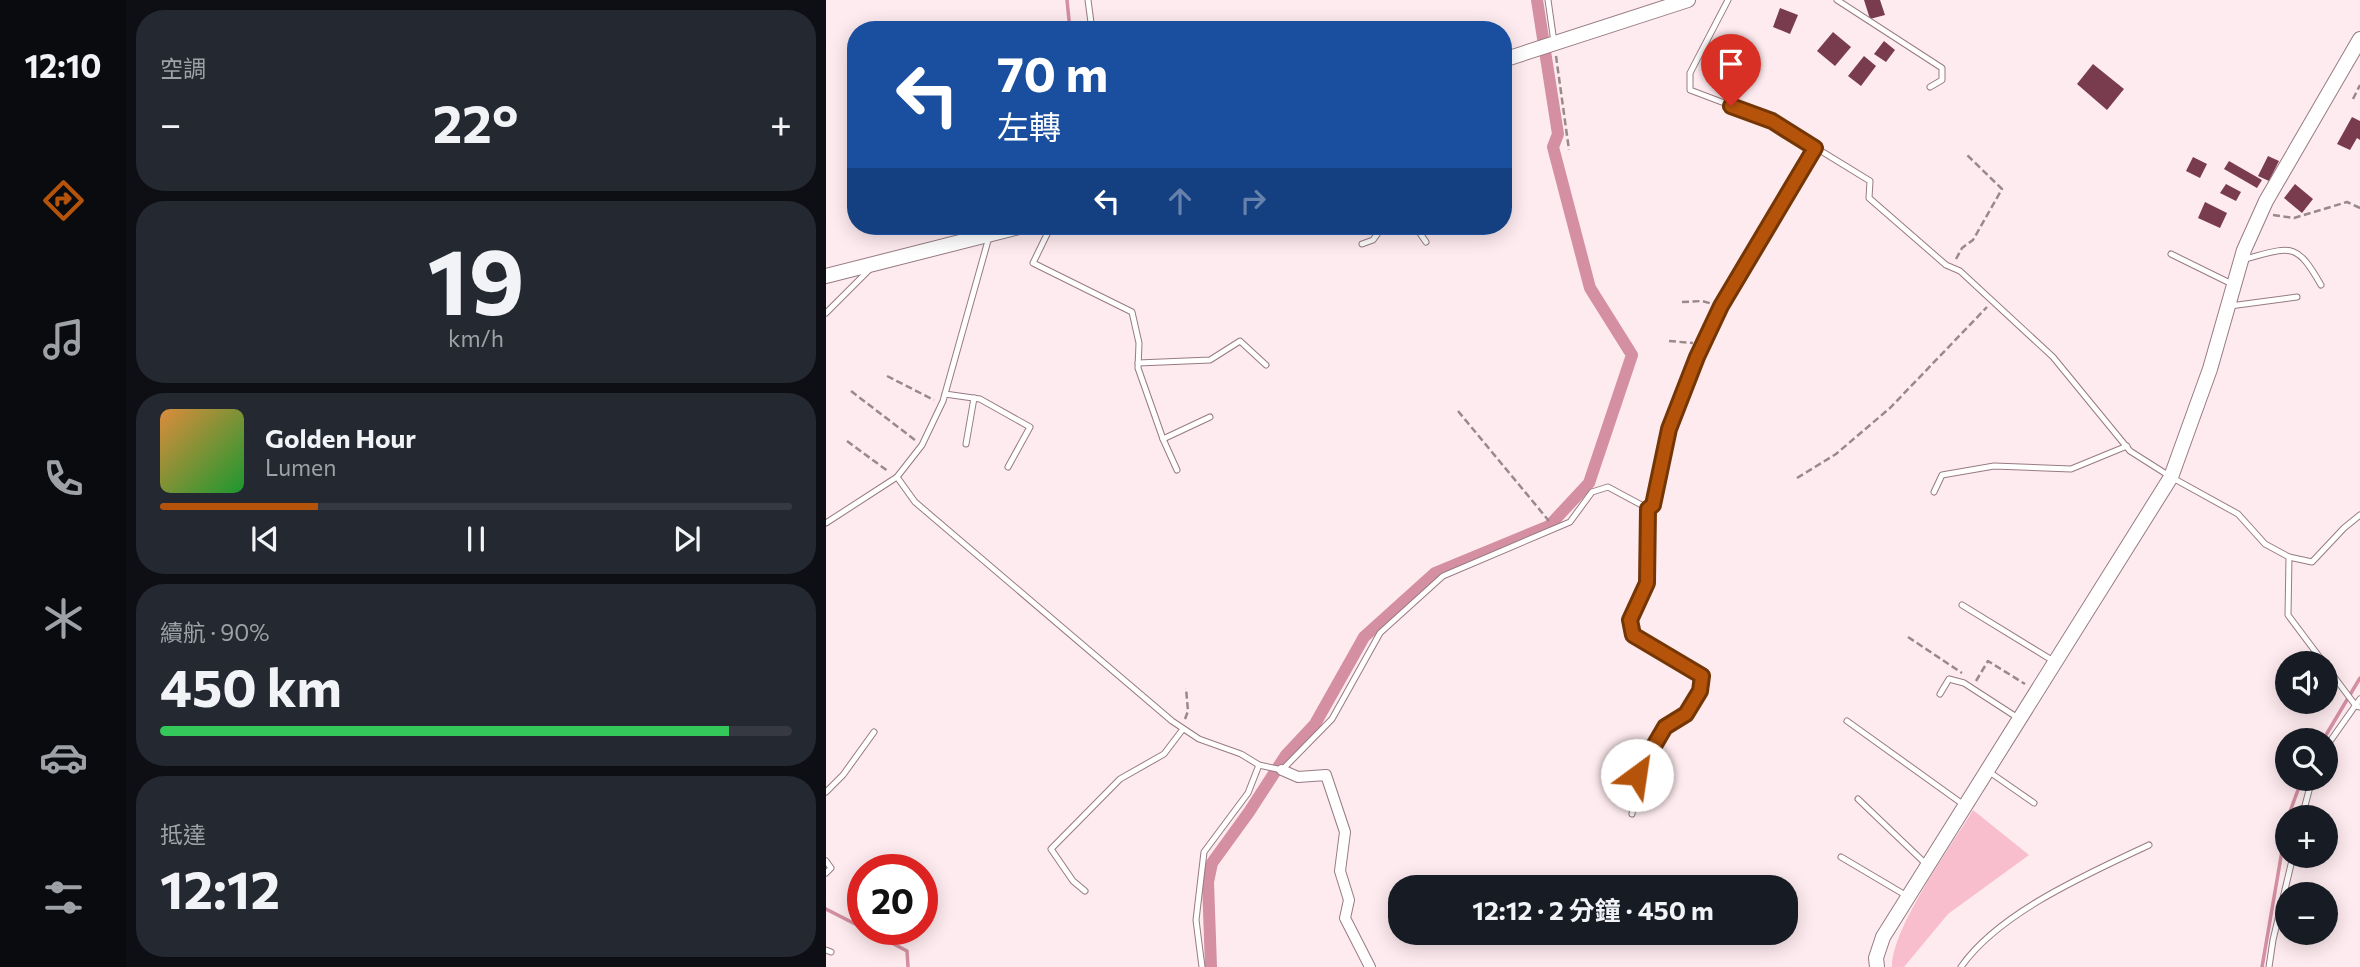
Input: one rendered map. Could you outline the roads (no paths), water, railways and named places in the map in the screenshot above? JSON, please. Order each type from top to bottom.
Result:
[{"type":"street","points":[[1512,57],[1688,0]]},
{"type":"street","points":[[1877,967],[1883,937],[2171,477],[2210,369],[2241,260],[2262,210],[2360,39]]},
{"type":"street","points":[[826,276],[990,235]]},
{"type":"street","points":[[1282,770],[1298,777],[1326,775],[1345,832],[1340,871],[1349,900],[1345,918],[1370,967]]},
{"type":"lane","points":[[1088,0],[1091,21]]},
{"type":"lane","points":[[1548,0],[1554,42]]},
{"type":"lane","points":[[1728,0],[1690,73],[1690,90],[1772,121],[1870,181],[1869,198],[1946,265],[1960,271],[2053,357],[2127,446],[2171,477],[2238,514],[2265,544],[2289,557],[2312,562],[2360,515]]},
{"type":"lane","points":[[1837,0],[1942,68],[1942,80],[1930,87]]},
{"type":"lane","points":[[1648,509],[1653,505],[1669,429],[1703,344],[1721,306],[1815,148]]},
{"type":"lane","points":[[826,523],[897,477],[922,445],[942,404],[990,235]]},
{"type":"lane","points":[[1047,235],[1033,263],[1132,312],[1139,344],[1138,368],[1177,470]]},
{"type":"lane","points":[[1362,244],[1373,240],[1377,235]]},
{"type":"lane","points":[[1421,235],[1426,242]]},
{"type":"lane","points":[[2241,260],[2288,249],[2305,258],[2321,285]]},
{"type":"lane","points":[[2171,254],[2234,286]]},
{"type":"lane","points":[[826,313],[874,264]]},
{"type":"lane","points":[[2228,306],[2297,297]]},
{"type":"lane","points":[[1138,363],[1210,360],[1240,341],[1266,365]]},
{"type":"lane","points":[[945,394],[980,399],[1030,427],[1008,467]]},
{"type":"lane","points":[[965,444],[974,398]]},
{"type":"lane","points":[[1163,439],[1209,417]]},
{"type":"lane","points":[[1934,492],[1942,475],[1994,466],[2071,469],[2127,446]]},
{"type":"lane","points":[[897,477],[915,502],[1182,729],[1199,739],[1241,754],[1259,765],[1282,770],[1332,719],[1380,633],[1443,576],[1570,522],[1592,492],[1608,487],[1648,509]]},
{"type":"lane","points":[[1632,814],[1637,775],[1665,727],[1686,714],[1700,691],[1702,676],[1633,635],[1630,620],[1647,583],[1648,509]]},
{"type":"lane","points":[[2289,557],[2288,615],[2315,651]]},
{"type":"lane","points":[[1962,605],[2055,662]]},
{"type":"lane","points":[[1940,694],[1949,679],[1964,683],[2020,720]]},
{"type":"lane","points":[[2338,681],[2358,707]]},
{"type":"lane","points":[[2338,732],[2358,707],[2360,699]]},
{"type":"lane","points":[[1847,721],[1966,806]]},
{"type":"lane","points":[[1085,891],[1073,881],[1051,849],[1120,779],[1164,754],[1182,729]]},
{"type":"lane","points":[[826,792],[843,775],[874,732]]},
{"type":"lane","points":[[1202,967],[1196,920],[1204,852],[1248,793],[1259,765]]},
{"type":"lane","points":[[1988,771],[2034,803]]},
{"type":"lane","points":[[1858,799],[1928,866]]},
{"type":"lane","points":[[1961,967],[1971,953],[2000,928],[2062,886],[2149,845]]},
{"type":"lane","points":[[1841,857],[1908,897]]},
{"type":"lane","points":[[826,861],[831,869],[826,873]]},
{"type":"lane","points":[[2269,967],[2290,868]]},
{"type":"waterway","points":[[1067,0],[1069,21]]},
{"type":"waterway","points":[[1211,967],[1208,882],[1212,863],[1286,755],[1315,724],[1364,637],[1435,573],[1549,526],[1589,483],[1632,355],[1590,288],[1553,147],[1558,134],[1537,0]]},
{"type":"waterway","points":[[2330,728],[2360,678]]},
{"type":"waterway","points":[[2292,805],[2298,791]]},
{"type":"waterway","points":[[2262,967],[2279,868]]},
{"type":"waterway","points":[[826,909],[847,920]]},
{"type":"waterway","points":[[896,945],[907,951],[908,967]]}]
